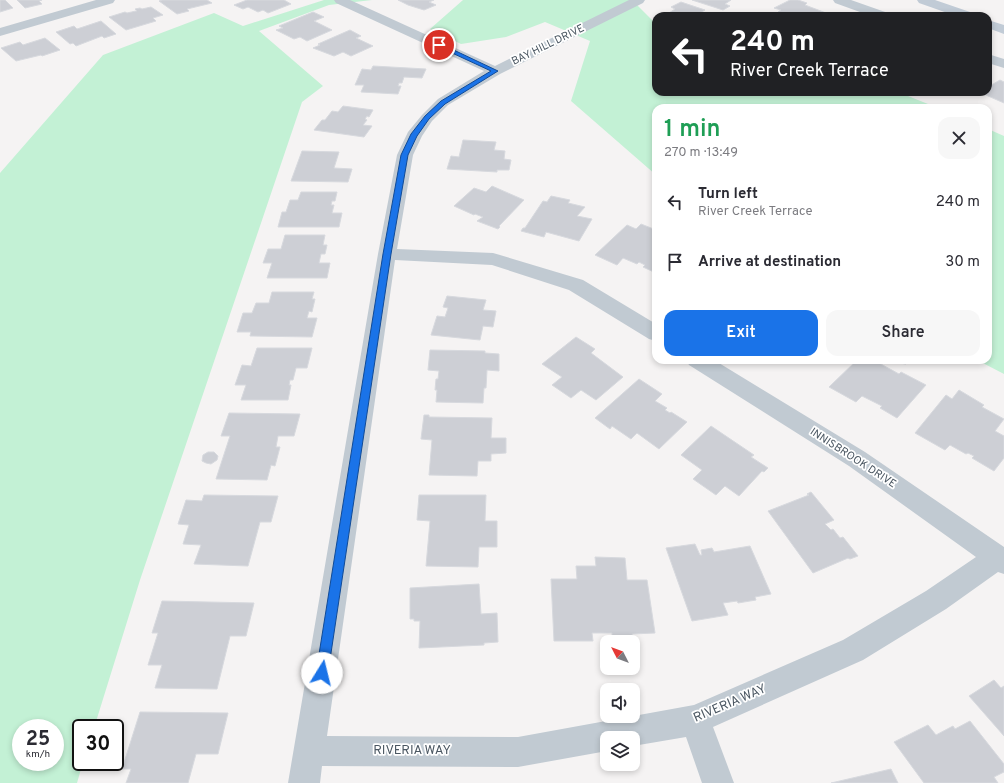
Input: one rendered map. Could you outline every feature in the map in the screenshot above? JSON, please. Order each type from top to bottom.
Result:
[{"type":"main road","points":[[923,0],[957,12]]},
{"type":"main road","points":[[992,26],[1004,30]]},
{"type":"street","points":[[0,32],[109,0]]},
{"type":"street","points":[[340,0],[495,71]]},
{"type":"street","name":"BAY HILL DRIVE","points":[[304,783],[387,254],[405,155],[414,135],[427,118],[443,102],[495,71],[639,0]]},
{"type":"street","points":[[839,0],[872,12]]},
{"type":"street","points":[[992,60],[1004,64]]},
{"type":"street","points":[[387,254],[493,259],[576,285],[652,332]]},
{"type":"street","name":"INNISBROOK DRIVE","points":[[703,364],[857,459],[1001,559]]},
{"type":"street","name":"RIVERIA WAY","points":[[310,751],[518,752],[695,720],[853,650],[1001,559]]},
{"type":"street","points":[[695,720],[718,783]]},
{"type":"green space","points":[[324,0],[372,0],[329,5],[259,31],[323,86],[302,102],[140,580],[97,719],[72,719],[72,771],[80,771],[77,783],[0,783],[0,173],[103,55],[214,13],[243,26]]},
{"type":"green space","points":[[463,0],[632,0],[652,20],[652,96],[908,96],[928,104],[652,104],[652,172],[571,101],[590,41],[545,22],[506,37],[461,44],[430,29]]},
{"type":"green space","points":[[992,131],[1004,136],[1004,374],[985,364],[992,364]]},
{"type":"building","points":[[0,0],[5,0],[13,8],[0,12]]},
{"type":"building","points":[[17,0],[42,0],[39,1],[42,4],[25,8]]},
{"type":"building","points":[[207,0],[212,3],[187,9],[189,11],[177,14],[159,1]]},
{"type":"building","points":[[247,0],[284,0],[291,4],[268,13],[263,10],[258,12],[248,7],[243,9],[234,5]]},
{"type":"building","points":[[398,0],[434,0],[429,2],[436,5],[424,10]]},
{"type":"building","points":[[692,0],[731,0],[725,4],[730,6],[723,10]]},
{"type":"building","points":[[790,0],[798,0],[807,3],[805,5],[823,12],[778,12],[781,10],[774,8]]},
{"type":"building","points":[[681,2],[705,10],[702,12],[670,12],[675,9],[671,7]]},
{"type":"building","points":[[151,7],[163,15],[153,18],[156,21],[126,30],[109,17],[125,12],[137,11],[135,9]]},
{"type":"building","points":[[313,12],[324,17],[314,21],[332,30],[307,41],[300,37],[294,39],[276,30],[283,28],[279,26]]},
{"type":"building","points":[[101,21],[116,34],[104,38],[102,36],[76,46],[73,43],[70,44],[56,32],[74,26],[77,29]]},
{"type":"building","points":[[350,30],[361,36],[356,38],[373,46],[351,56],[343,52],[334,56],[313,48],[320,45],[318,44]]},
{"type":"building","points":[[45,38],[60,50],[42,56],[16,61],[1,48],[20,42],[23,45]]},
{"type":"building","points":[[373,66],[426,69],[422,78],[404,77],[402,83],[399,83],[398,86],[401,86],[398,94],[361,92],[364,85],[355,85],[362,69],[371,70]]},
{"type":"building","points":[[1000,80],[1004,82],[1004,103],[988,96],[992,96],[992,85]]},
{"type":"building","points":[[343,106],[373,110],[369,117],[367,116],[365,119],[367,120],[363,125],[372,126],[364,137],[314,130],[332,111],[338,112]]},
{"type":"building","points":[[463,140],[496,142],[494,150],[505,151],[504,159],[511,160],[509,170],[497,170],[497,172],[447,169],[451,156],[459,157]]},
{"type":"building","points":[[302,151],[339,152],[334,168],[352,169],[348,182],[291,181]]},
{"type":"building","points":[[492,186],[524,200],[499,226],[500,227],[498,229],[477,221],[483,217],[474,215],[454,206],[474,188],[486,192]]},
{"type":"building","points":[[301,192],[337,192],[335,201],[332,201],[331,205],[334,205],[332,213],[342,213],[339,227],[278,227],[282,212],[286,212],[290,200],[298,200]]},
{"type":"building","points":[[551,196],[570,200],[568,203],[585,207],[577,216],[592,219],[579,241],[546,232],[544,237],[521,231],[525,228],[543,201],[547,202]]},
{"type":"building","points":[[641,224],[652,228],[652,271],[643,267],[645,265],[639,262],[637,264],[623,258],[617,265],[595,255],[627,225],[636,229]]},
{"type":"building","points":[[285,235],[325,235],[323,245],[327,245],[325,254],[321,254],[319,263],[330,263],[327,278],[267,278],[272,263],[263,263],[268,249],[281,249]]},
{"type":"building","points":[[272,292],[314,292],[312,299],[315,299],[312,312],[309,311],[307,318],[317,318],[312,337],[250,336],[251,332],[237,332],[243,313],[252,313],[256,303],[269,303]]},
{"type":"building","points":[[447,296],[486,300],[483,310],[496,311],[493,327],[483,326],[480,340],[431,335],[437,316],[445,317],[448,308],[443,307]]},
{"type":"building","points":[[576,337],[595,349],[591,353],[623,377],[596,400],[581,390],[571,398],[552,385],[562,377],[542,364]]},
{"type":"building","points":[[257,348],[312,348],[307,368],[296,368],[293,380],[290,380],[289,385],[291,385],[288,400],[241,400],[246,385],[235,385],[242,365],[251,366]]},
{"type":"building","points":[[430,350],[485,351],[485,353],[499,354],[499,371],[487,370],[483,403],[436,402],[436,379],[438,379],[439,371],[428,370]]},
{"type":"building","points":[[853,364],[881,364],[899,374],[901,372],[926,385],[897,418],[880,408],[882,406],[862,396],[856,402],[829,387]]},
{"type":"building","points":[[639,379],[662,394],[655,401],[667,408],[665,410],[687,422],[659,449],[637,433],[631,439],[612,426],[610,429],[595,418]]},
{"type":"building","points":[[959,390],[984,405],[982,407],[1004,419],[995,431],[1004,436],[1004,458],[994,471],[972,458],[974,456],[968,453],[966,454],[950,445],[945,450],[915,433],[946,395],[952,399]]},
{"type":"building","points":[[229,413],[300,414],[294,436],[278,436],[276,447],[280,447],[275,466],[271,465],[267,480],[216,479],[230,436],[221,436]]},
{"type":"building","points":[[424,415],[429,415],[429,417],[492,418],[491,438],[506,438],[506,453],[491,454],[491,461],[478,461],[477,476],[429,475],[432,440],[421,439]]},
{"type":"building","points":[[711,426],[754,455],[751,457],[768,468],[764,472],[762,471],[739,496],[725,486],[716,495],[693,479],[702,470],[681,455]]},
{"type":"building","points":[[208,452],[214,452],[218,456],[217,460],[211,464],[202,461],[203,455]]},
{"type":"building","points":[[811,492],[834,520],[825,524],[831,530],[833,529],[840,538],[843,537],[858,556],[850,559],[848,558],[813,573],[768,511],[809,495],[807,494]]},
{"type":"building","points":[[204,495],[278,496],[271,522],[260,522],[248,566],[194,564],[201,545],[183,544],[189,525],[178,524],[186,500],[202,501]]},
{"type":"building","points":[[419,495],[486,495],[485,521],[497,521],[497,547],[479,547],[478,567],[426,566],[430,521],[417,520]]},
{"type":"building","points":[[695,544],[700,555],[702,555],[701,550],[712,548],[714,552],[750,546],[771,594],[755,597],[756,600],[738,603],[737,601],[723,603],[728,615],[692,621],[666,548]]},
{"type":"building","points":[[595,557],[625,558],[627,580],[647,580],[655,633],[612,635],[612,633],[592,633],[593,641],[554,641],[551,579],[577,579],[576,566],[596,566]]},
{"type":"building","points":[[479,584],[481,614],[497,613],[498,642],[484,643],[484,645],[419,648],[420,621],[410,619],[410,588]]},
{"type":"building","points":[[162,601],[254,603],[246,636],[230,636],[217,689],[155,688],[162,665],[148,665],[158,633],[152,633]]},
{"type":"building","points":[[994,680],[1001,688],[1004,686],[1004,736],[969,696]]},
{"type":"building","points":[[140,712],[228,713],[218,754],[196,754],[188,783],[126,783],[131,769],[124,769],[124,763]]},
{"type":"building","points":[[970,721],[1004,764],[1004,772],[994,777],[998,783],[924,783],[894,742],[928,725],[936,735],[953,726],[955,729]]},
{"type":"building","points":[[891,769],[898,783],[831,783]]},
{"type":"route","points":[[322,673],[387,254],[405,155],[414,135],[427,118],[443,102],[495,71],[439,45]]}]
